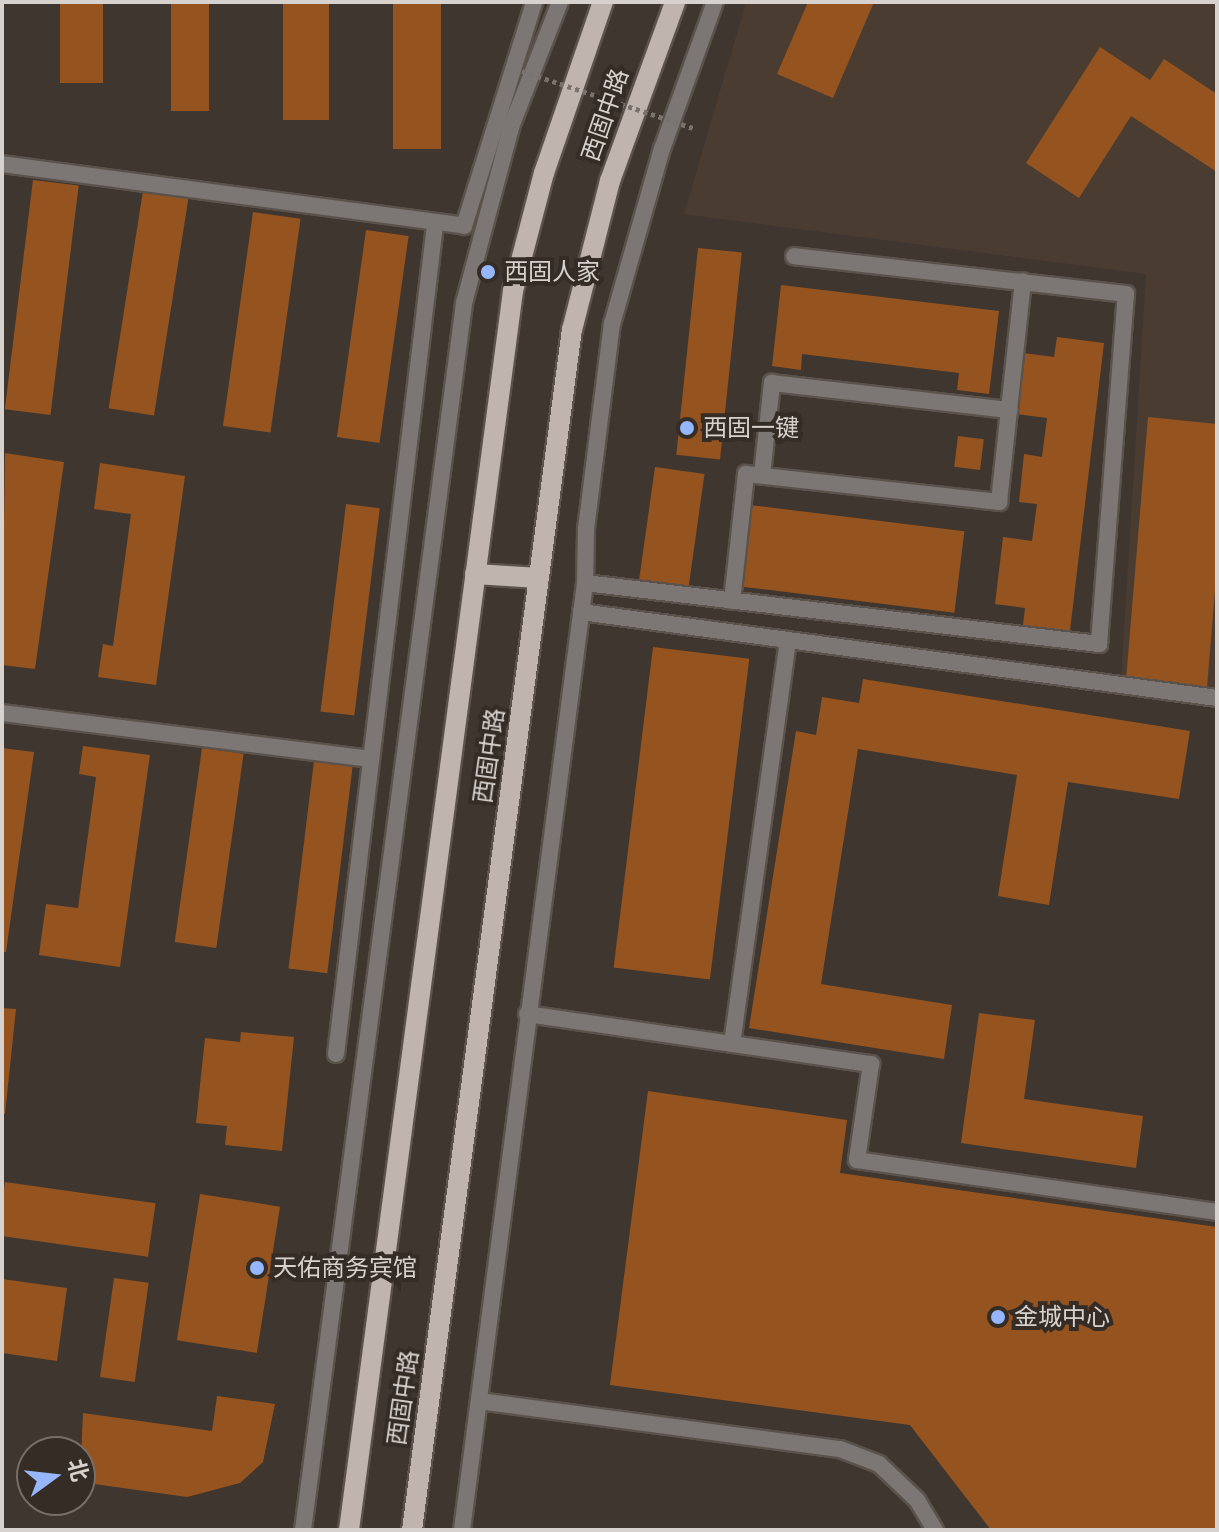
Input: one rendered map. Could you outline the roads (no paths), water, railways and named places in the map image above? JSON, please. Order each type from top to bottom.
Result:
[{"type":"main road","name":"西固中路","points":[[349,1530],[513,291],[544,173],[603,2]]},
{"type":"main road","name":"西固中路","points":[[412,1530],[572,330],[610,181],[675,2]]},
{"type":"main road","points":[[475,574],[539,578]]},
{"type":"street","points":[[2,164],[435,225],[464,226],[534,2]]},
{"type":"street","points":[[303,1530],[464,303],[511,127],[560,2]]},
{"type":"street","points":[[462,1530],[585,583],[586,529],[612,324],[662,149],[715,2]]},
{"type":"street","points":[[336,1054],[435,225]]},
{"type":"street","points":[[585,583],[1099,644],[1126,294],[794,256]]},
{"type":"street","points":[[732,601],[746,474],[999,502],[1023,281]]},
{"type":"street","points":[[762,475],[772,383],[1009,410]]},
{"type":"street","points":[[581,612],[1217,698]]},
{"type":"street","points":[[732,1044],[788,640]]},
{"type":"street","points":[[2,713],[371,759]]},
{"type":"street","points":[[527,1014],[871,1064],[857,1160],[1217,1212]]},
{"type":"street","points":[[479,1401],[840,1449],[879,1464],[917,1500],[935,1530]]},
{"type":"place","name":"西固人家","points":[[488,272]]},
{"type":"place","name":"西固一键","points":[[687,428]]},
{"type":"place","name":"天佑商务宾馆","points":[[257,1268]]},
{"type":"place","name":"金城中心","points":[[998,1317]]}]
